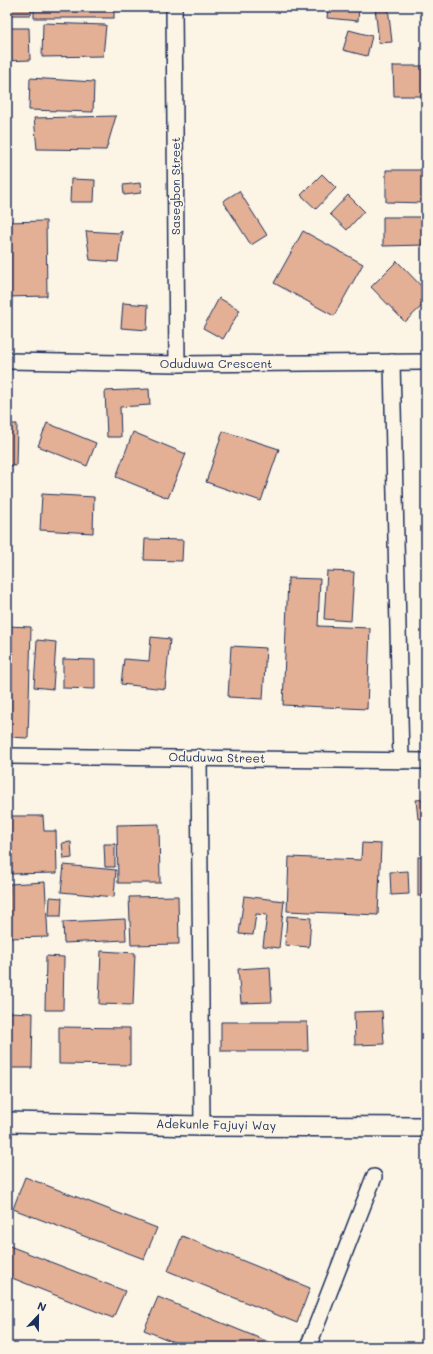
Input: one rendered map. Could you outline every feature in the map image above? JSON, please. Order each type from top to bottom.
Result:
[{"type":"street","name":"Sasegbon Street","points":[[174,7],[177,364]]},
{"type":"street","name":"Oduduwa Crescent","points":[[7,361],[177,364],[426,362]]},
{"type":"street","points":[[392,362],[401,761]]},
{"type":"street","name":"Oduduwa Street","points":[[7,756],[199,757],[426,761]]},
{"type":"street","points":[[199,757],[202,1126]]},
{"type":"street","name":"Adekunle Fajuyi Way","points":[[7,1122],[202,1126],[426,1126]]},
{"type":"street","points":[[308,1347],[374,1177]]},
{"type":"building","points":[[7,7],[32,7],[31,15],[7,15]]},
{"type":"building","points":[[34,7],[114,7],[114,18],[34,18]]},
{"type":"building","points":[[328,7],[359,7],[358,21],[327,18]]},
{"type":"building","points":[[375,7],[388,7],[392,42],[379,43]]},
{"type":"building","points":[[43,23],[106,25],[103,56],[42,57]]},
{"type":"building","points":[[7,28],[29,28],[30,60],[7,61]]},
{"type":"building","points":[[349,30],[372,36],[367,56],[343,50]]},
{"type":"building","points":[[393,66],[426,66],[426,96],[394,96]]},
{"type":"building","points":[[30,78],[94,82],[93,112],[29,110]]},
{"type":"building","points":[[116,116],[106,150],[37,149],[34,118]]},
{"type":"building","points":[[386,170],[426,170],[426,203],[386,202]]},
{"type":"building","points":[[322,174],[336,188],[316,209],[301,195]]},
{"type":"building","points":[[71,179],[95,180],[94,202],[70,202]]},
{"type":"building","points":[[140,183],[141,193],[124,195],[123,185]]},
{"type":"building","points":[[239,191],[267,235],[251,245],[223,201]]},
{"type":"building","points":[[348,195],[364,211],[347,230],[330,214]]},
{"type":"building","points":[[383,217],[426,217],[426,245],[383,246]]},
{"type":"building","points":[[46,221],[47,296],[7,297],[7,222]]},
{"type":"building","points":[[86,231],[119,233],[122,231],[118,262],[90,260]]},
{"type":"building","points":[[303,231],[363,264],[334,316],[274,283]]},
{"type":"building","points":[[397,261],[426,291],[426,302],[405,322],[371,287]]},
{"type":"building","points":[[219,298],[240,310],[223,339],[203,328]]},
{"type":"building","points":[[123,303],[148,305],[147,330],[121,328]]},
{"type":"building","points":[[149,389],[150,405],[120,407],[121,437],[107,437],[105,391]]},
{"type":"building","points":[[47,423],[96,443],[87,466],[38,446]]},
{"type":"building","points":[[7,424],[17,424],[16,466],[7,465]]},
{"type":"building","points":[[223,431],[279,449],[261,501],[206,482]]},
{"type":"building","points":[[133,432],[186,454],[168,498],[116,477]]},
{"type":"building","points":[[42,494],[94,497],[93,533],[40,530]]},
{"type":"building","points":[[145,539],[183,540],[182,561],[144,560]]},
{"type":"building","points":[[327,571],[354,572],[351,621],[324,619]]},
{"type":"building","points":[[288,578],[320,579],[318,626],[370,628],[367,709],[283,705]]},
{"type":"building","points":[[7,626],[31,627],[28,738],[7,737]]},
{"type":"building","points":[[151,637],[170,639],[165,689],[121,684],[124,659],[149,661]]},
{"type":"building","points":[[37,640],[56,642],[53,689],[34,687]]},
{"type":"building","points":[[231,646],[266,648],[263,699],[228,697]]},
{"type":"building","points":[[63,659],[95,660],[95,689],[63,688]]},
{"type":"building","points":[[426,799],[426,818],[418,819],[416,800]]},
{"type":"building","points":[[7,816],[43,816],[44,831],[56,831],[57,873],[7,874]]},
{"type":"building","points":[[159,824],[160,883],[118,883],[117,825]]},
{"type":"building","points":[[71,842],[72,858],[64,859],[62,843]]},
{"type":"building","points":[[362,843],[381,844],[378,915],[287,911],[289,857],[361,860]]},
{"type":"building","points":[[104,844],[115,844],[115,867],[105,867]]},
{"type":"building","points":[[418,857],[426,857],[426,896],[418,896]]},
{"type":"building","points":[[64,865],[116,870],[114,897],[61,892]]},
{"type":"building","points":[[408,871],[409,894],[391,895],[390,872]]},
{"type":"building","points":[[45,882],[48,937],[7,938],[7,895],[9,895],[9,884]]},
{"type":"building","points":[[178,896],[179,944],[131,945],[129,897]]},
{"type":"building","points":[[244,896],[284,901],[279,948],[263,946],[267,915],[256,914],[253,935],[239,934]]},
{"type":"building","points":[[50,897],[62,898],[61,916],[49,916]]},
{"type":"building","points":[[287,916],[311,918],[309,947],[285,945]]},
{"type":"building","points":[[125,919],[126,940],[64,943],[63,922]]},
{"type":"building","points":[[101,951],[135,953],[133,1005],[99,1004]]},
{"type":"building","points":[[46,956],[64,957],[63,1010],[45,1010]]},
{"type":"building","points":[[270,967],[272,1002],[241,1003],[238,969]]},
{"type":"building","points":[[382,1011],[384,1044],[355,1045],[354,1012]]},
{"type":"building","points":[[7,1012],[33,1013],[32,1068],[7,1068]]},
{"type":"building","points":[[221,1022],[307,1022],[308,1051],[221,1051]]},
{"type":"building","points":[[59,1027],[130,1028],[130,1065],[59,1064]]},
{"type":"building","points":[[25,1177],[157,1228],[144,1259],[13,1209]]},
{"type":"building","points":[[182,1236],[310,1288],[297,1323],[168,1271]]},
{"type":"building","points":[[7,1245],[125,1291],[113,1318],[7,1276]]},
{"type":"building","points":[[158,1297],[281,1347],[186,1347],[144,1330]]}]
